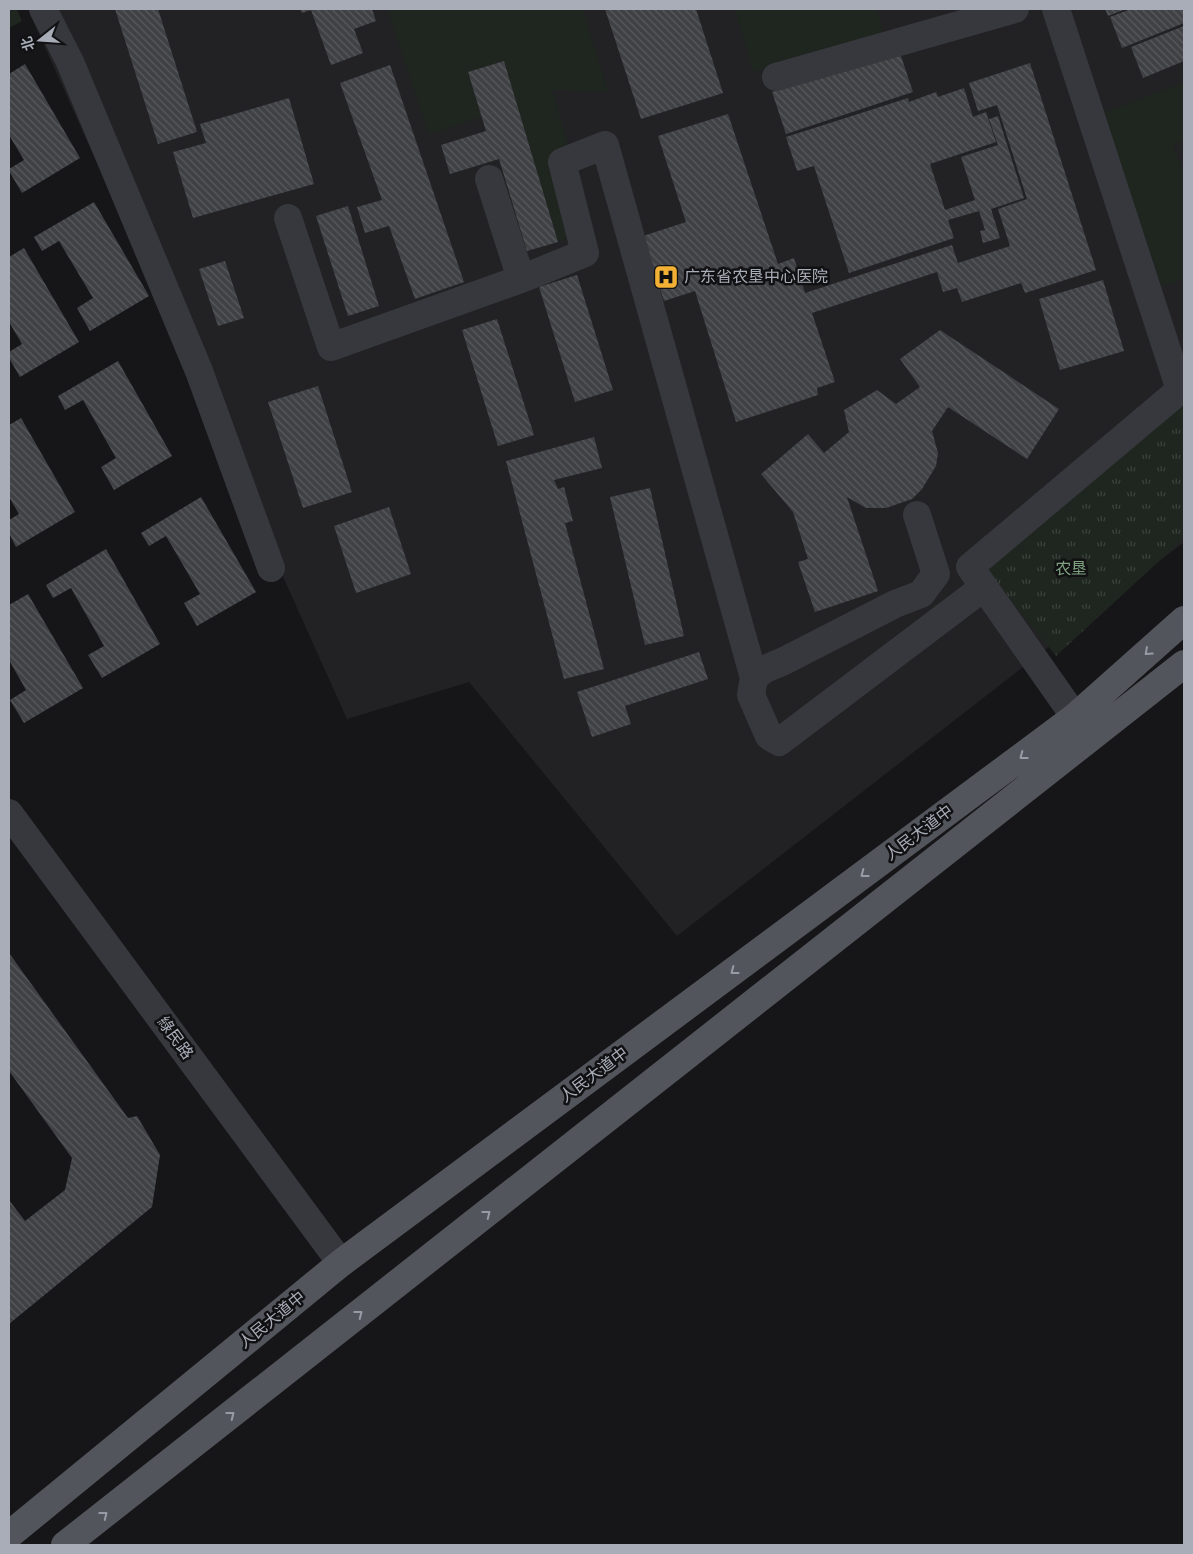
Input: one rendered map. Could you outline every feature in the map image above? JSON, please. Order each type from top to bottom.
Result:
[{"type":"main road","name":"人民大道中","points":[[11,1529],[341,1263],[1075,717],[1184,620]]},
{"type":"main road","name":"人民大道中","points":[[65,1545],[1184,664]]},
{"type":"street","points":[[43,9],[70,62],[200,371],[271,568]]},
{"type":"street","points":[[776,77],[1015,9]]},
{"type":"street","points":[[1056,9],[1180,390],[970,567],[1075,717]]},
{"type":"street","points":[[288,218],[331,347],[521,280],[585,253],[562,162],[605,145],[754,678],[751,695],[769,736],[779,742],[984,587]]},
{"type":"street","points":[[489,179],[521,280]]},
{"type":"street","points":[[754,678],[765,669],[896,604],[921,594],[936,574],[917,515]]},
{"type":"street","name":"綠民路","points":[[9,813],[341,1263]]},
{"type":"shaded area","name":"广东省农垦中心医院","points":[[34,9],[1184,9],[1184,542],[677,936],[469,682],[347,719],[29,12]]},
{"type":"green space","points":[[9,9],[17,9],[22,21],[9,28]]},
{"type":"green space","points":[[387,9],[583,9],[608,92],[552,90],[593,225],[558,242],[504,61],[468,72],[481,117],[429,135]]},
{"type":"green space","points":[[735,9],[877,9],[884,34],[753,72]]},
{"type":"green space","points":[[1184,82],[1184,141],[1173,145],[1184,175],[1184,278],[1162,287],[1103,113]]},
{"type":"green space","name":"农垦","points":[[1184,402],[1184,538],[1056,656],[987,571]]},
{"type":"building","points":[[115,9],[158,9],[197,132],[158,144]]},
{"type":"building","points":[[300,9],[372,9],[376,21],[354,29],[363,53],[331,65],[311,10],[302,13]]},
{"type":"building","points":[[605,9],[696,9],[723,93],[641,119]]},
{"type":"building","points":[[1105,9],[1126,9],[1108,16]]},
{"type":"building","points":[[1131,9],[1184,9],[1184,23],[1122,48],[1110,17]]},
{"type":"building","points":[[1184,26],[1184,61],[1143,78],[1131,47]]},
{"type":"building","points":[[899,50],[913,92],[786,134],[772,92]]},
{"type":"building","points":[[504,61],[558,242],[527,251],[499,159],[450,174],[441,145],[486,131],[468,72]]},
{"type":"building","points":[[1030,63],[1096,270],[1025,293],[1021,283],[962,302],[957,288],[943,292],[937,272],[812,313],[835,382],[817,388],[818,395],[736,422],[695,291],[664,301],[643,236],[686,222],[658,136],[728,114],[778,264],[794,258],[805,293],[952,245],[958,263],[1010,246],[998,209],[1027,199],[997,105],[978,111],[969,83]]},
{"type":"building","points":[[25,64],[80,158],[22,193],[9,171],[9,169],[24,160],[9,135],[9,74]]},
{"type":"building","points":[[390,65],[464,282],[415,299],[389,226],[365,233],[357,207],[382,200],[340,83]]},
{"type":"building","points":[[964,88],[973,117],[986,112],[996,142],[930,164],[945,210],[975,200],[961,157],[998,145],[989,119],[998,116],[1024,198],[991,209],[1000,238],[983,243],[980,231],[985,230],[979,211],[948,220],[954,238],[849,273],[814,166],[797,171],[786,137],[908,98],[909,102],[936,92],[938,97]]},
{"type":"building","points":[[289,98],[314,184],[193,218],[173,152],[206,143],[200,124]]},
{"type":"building","points":[[94,202],[149,296],[90,331],[77,308],[93,298],[59,241],[42,251],[34,237]]},
{"type":"building","points":[[348,206],[379,306],[348,316],[316,216]]},
{"type":"building","points":[[24,248],[79,342],[20,377],[9,358],[9,352],[22,344],[9,322],[9,257]]},
{"type":"building","points":[[225,261],[244,318],[218,326],[199,269]]},
{"type":"building","points":[[577,275],[613,390],[575,402],[539,287]]},
{"type":"building","points":[[1103,280],[1124,351],[1060,370],[1039,299]]},
{"type":"building","points":[[497,319],[534,435],[498,446],[462,330]]},
{"type":"building","points":[[940,330],[1059,409],[1027,459],[948,407],[932,431],[938,453],[936,466],[922,489],[912,499],[886,508],[866,508],[847,497],[878,591],[815,612],[798,562],[808,559],[793,512],[761,474],[808,434],[824,453],[849,432],[844,410],[877,390],[896,404],[920,387],[900,359]]},
{"type":"building","points":[[118,361],[172,456],[114,490],[101,467],[116,458],[83,400],[65,410],[58,396]]},
{"type":"building","points":[[318,386],[352,492],[303,508],[268,402]]},
{"type":"building","points":[[21,418],[75,512],[16,547],[9,533],[9,520],[19,514],[9,497],[9,425]]},
{"type":"building","points":[[594,437],[602,468],[554,480],[558,489],[564,487],[573,521],[565,523],[604,669],[564,679],[506,461]]},
{"type":"building","points":[[650,488],[684,636],[645,645],[610,497]]},
{"type":"building","points":[[201,497],[256,592],[197,626],[184,603],[200,594],[166,536],[149,546],[141,533]]},
{"type":"building","points":[[389,507],[411,574],[356,593],[334,526]]},
{"type":"building","points":[[106,549],[160,644],[102,678],[88,655],[104,646],[71,588],[53,598],[46,585]]},
{"type":"building","points":[[28,594],[83,688],[24,723],[10,700],[26,690],[9,660],[9,605]]},
{"type":"building","points":[[699,652],[708,679],[625,706],[631,724],[592,737],[577,692]]},
{"type":"building","points":[[9,953],[128,1118],[137,1116],[160,1155],[152,1207],[9,1324],[9,1200],[25,1221],[65,1190],[72,1158],[9,1071]]},
{"type":"place","name":"广东省农垦中心医院","points":[[666,277]]}]
